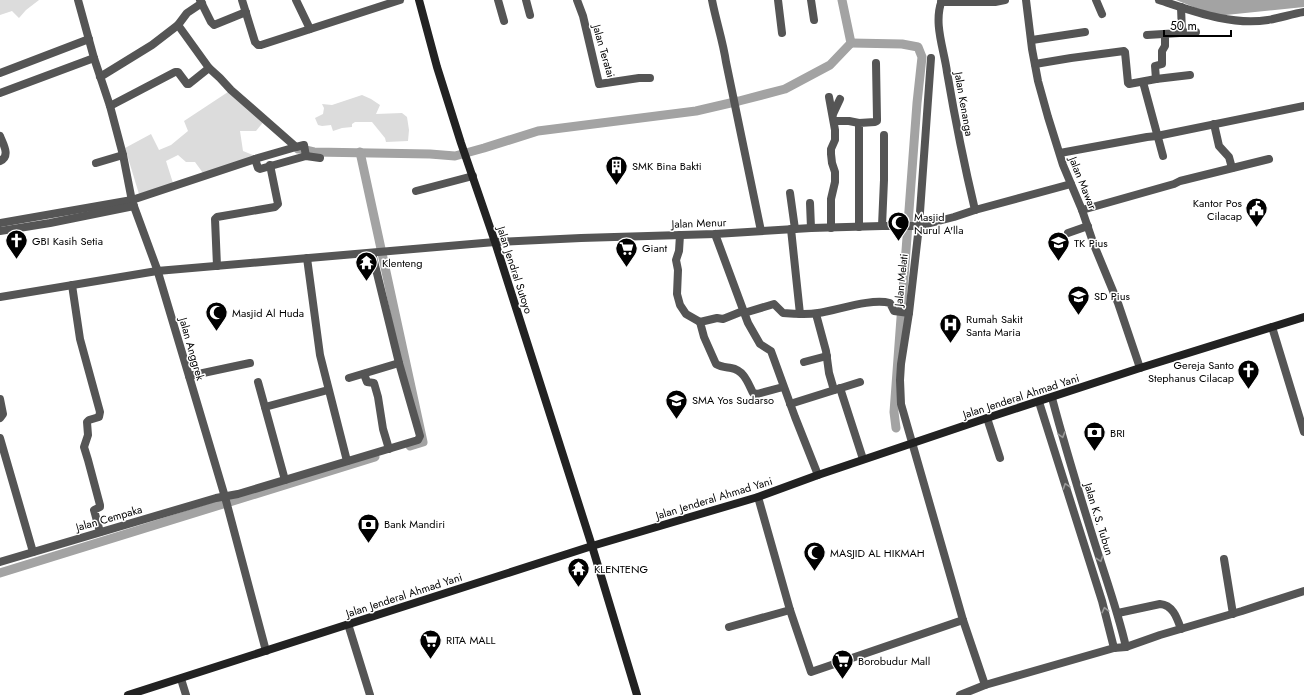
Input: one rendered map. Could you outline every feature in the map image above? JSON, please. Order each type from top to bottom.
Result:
[{"type":"main road","name":"Jalan Jendral Sutoyo","points":[[419,0],[465,153],[592,546],[636,695]]},
{"type":"main road","name":"Jalan Jenderal Ahmad Yani","points":[[128,695],[592,546],[758,497],[818,475],[987,418],[1304,317]]},
{"type":"street","name":"Jalan Anggrek","points":[[78,0],[94,58],[110,106],[123,155],[133,203],[157,271],[189,376],[226,501],[266,651]]},
{"type":"street","points":[[242,0],[255,42],[258,45],[400,0]]},
{"type":"street","points":[[296,0],[310,29]]},
{"type":"street","points":[[498,0],[504,21]]},
{"type":"street","points":[[526,0],[530,15]]},
{"type":"street","name":"Jalan Teratai","points":[[577,0],[583,16],[600,84],[639,78],[650,78]]},
{"type":"street","points":[[712,0],[715,17],[724,45],[726,62],[761,231]]},
{"type":"street","points":[[778,0],[782,32]]},
{"type":"street","points":[[811,0],[814,20]]},
{"type":"street","points":[[941,1],[996,2],[1005,0]]},
{"type":"street","name":"Jalan Mawar","points":[[1026,0],[1035,64],[1042,98],[1063,165],[1118,303],[1140,368]]},
{"type":"street","points":[[1096,0],[1102,14]]},
{"type":"street","points":[[1159,0],[1218,18],[1252,21],[1267,20],[1304,12]]},
{"type":"street","name":"Jalan Kenanga","points":[[941,1],[939,11],[939,32],[974,210]]},
{"type":"street","points":[[100,77],[152,45],[178,25],[188,13],[201,2],[214,25],[246,12]]},
{"type":"street","points":[[1181,7],[1182,33]]},
{"type":"street","points":[[178,25],[209,68],[231,90],[303,151],[320,158]]},
{"type":"street","points":[[1032,40],[1085,32]]},
{"type":"street","points":[[1147,35],[1196,32]]},
{"type":"street","points":[[1156,79],[1154,66],[1162,64],[1162,51],[1166,46],[1165,34]]},
{"type":"street","points":[[0,73],[89,39]]},
{"type":"street","points":[[1035,64],[1124,51],[1128,84],[1190,75]]},
{"type":"street","points":[[0,93],[94,58]]},
{"type":"street","name":"Jalan Melati","points":[[931,58],[918,226],[902,312],[900,380],[901,404],[963,620],[985,685]]},
{"type":"street","points":[[834,117],[858,123],[877,122],[876,62]]},
{"type":"street","points":[[110,106],[175,72],[178,72],[187,84],[189,84],[209,68]]},
{"type":"street","points":[[1143,82],[1163,156]]},
{"type":"street","points":[[829,97],[834,117],[835,140],[831,149],[835,182],[831,199],[831,228]]},
{"type":"street","points":[[834,117],[840,99]]},
{"type":"street","points":[[1060,153],[1147,136],[1157,136],[1304,106]]},
{"type":"street","points":[[858,123],[859,227]]},
{"type":"street","points":[[1214,124],[1219,146],[1229,157],[1232,168]]},
{"type":"street","points":[[0,136],[6,153],[5,158],[0,161]]},
{"type":"street","points":[[882,226],[884,136]]},
{"type":"street","points":[[0,231],[50,223],[133,203],[256,163],[303,151]]},
{"type":"street","points":[[256,163],[270,166],[303,151]]},
{"type":"street","points":[[96,163],[123,155]]},
{"type":"street","points":[[1082,210],[1180,181],[1269,159]]},
{"type":"street","points":[[217,266],[215,219],[275,207],[278,204],[270,166]]},
{"type":"street","points":[[416,191],[473,176]]},
{"type":"street","points":[[918,226],[1071,184]]},
{"type":"street","points":[[790,193],[800,314]]},
{"type":"street","points":[[0,223],[133,203]]},
{"type":"street","points":[[810,203],[811,228]]},
{"type":"street","name":"Jalan Menur","points":[[0,297],[157,271],[495,242],[715,234],[811,228],[918,226]]},
{"type":"street","points":[[1068,233],[1088,226]]},
{"type":"street","points":[[715,234],[748,323],[760,344],[771,351],[818,475]]},
{"type":"street","points":[[680,235],[679,252],[676,260],[678,270],[677,294],[682,311],[700,322],[717,318],[723,319],[774,304],[778,306],[783,313],[816,314],[855,305],[880,302],[890,303],[902,312]]},
{"type":"street","points":[[349,378],[399,363],[376,253]]},
{"type":"street","points":[[307,258],[320,355],[347,461]]},
{"type":"street","points":[[72,286],[80,339],[100,412],[99,417],[87,422],[88,435],[84,447],[100,505],[100,507],[94,510],[100,532]]},
{"type":"street","points":[[816,314],[827,356],[829,373],[837,389],[863,460]]},
{"type":"street","points":[[700,322],[706,342],[717,365],[742,372],[753,393],[757,394],[784,386]]},
{"type":"street","points":[[1272,327],[1304,432]]},
{"type":"street","points":[[804,362],[827,356]]},
{"type":"street","points":[[189,376],[250,363]]},
{"type":"street","name":"Jalan Cempaka","points":[[0,562],[216,498],[226,501],[285,480],[417,441],[420,438],[399,363]]},
{"type":"street","points":[[364,374],[367,382],[374,383],[378,397],[383,429],[389,449]]},
{"type":"street","points":[[258,382],[285,480]]},
{"type":"street","points":[[790,404],[860,382]]},
{"type":"street","points":[[265,406],[328,390]]},
{"type":"street","name":"Jalan K.S. Tubun","points":[[1052,398],[1085,510],[1118,613],[1126,647]]},
{"type":"street","points":[[0,399],[3,414],[0,418]]},
{"type":"street","name":"Jalan K.S. Tubun","points":[[1039,402],[1102,601],[1114,648]]},
{"type":"street","points":[[987,418],[1000,458]]},
{"type":"street","points":[[0,438],[33,552]]},
{"type":"street","points":[[758,497],[790,610],[811,672],[963,620]]},
{"type":"street","points":[[1075,513],[1085,510]]},
{"type":"street","points":[[1224,559],[1233,614]]},
{"type":"street","points":[[960,695],[985,685],[1114,648],[1126,647],[1304,591]]},
{"type":"street","points":[[1118,613],[1165,604],[1171,608],[1182,629]]},
{"type":"street","points":[[729,627],[790,610]]},
{"type":"street","points":[[348,624],[370,695]]},
{"type":"street","points":[[181,678],[186,695]]},
{"type":"shaded area","points":[[0,0],[39,0],[26,10],[19,18],[12,11],[0,15]]},
{"type":"shaded area","points":[[1176,0],[1304,0],[1304,7],[1216,16]]},
{"type":"shaded area","points":[[228,92],[265,120],[256,131],[240,131],[243,151],[258,157],[203,173],[195,162],[186,162],[178,155],[166,161],[173,183],[139,194],[125,148],[151,134],[159,150],[171,145],[188,131],[184,121]]},
{"type":"shaded area","points":[[362,95],[380,105],[376,114],[402,113],[407,117],[409,130],[408,141],[386,142],[385,138],[372,122],[355,122],[352,124],[352,127],[333,131],[331,125],[318,125],[315,118],[323,114],[324,108],[322,104],[332,105]]},
{"type":"waterway","points":[[298,149],[314,152],[430,154],[455,156],[538,131],[696,111],[785,89],[830,65],[851,43],[842,0]]},
{"type":"waterway","points":[[851,43],[902,44],[918,47],[922,57],[917,103],[894,412],[896,428]]},
{"type":"waterway","points":[[360,152],[423,442],[410,446]]},
{"type":"waterway","points":[[0,573],[375,457]]},
{"type":"place","name":"SMK Bina Bakti","points":[[617,186]]},
{"type":"place","name":"Kantor Pos Cilacap","points":[[1257,228]]},
{"type":"place","name":"Masjid Nurul A'lla","points":[[898,242]]},
{"type":"place","name":"GBI Kasih Setia","points":[[16,260]]},
{"type":"place","name":"TK Pius","points":[[1059,262]]},
{"type":"place","name":"Giant","points":[[627,268]]},
{"type":"place","name":"Klenteng","points":[[366,282]]},
{"type":"place","name":"SD Pius","points":[[1078,316]]},
{"type":"place","name":"Masjid Al Huda","points":[[217,332]]},
{"type":"place","name":"Rumah Sakit Santa Maria","points":[[951,344]]},
{"type":"place","name":"Gereja Santo Stephanus Cilacap","points":[[1249,390]]},
{"type":"place","name":"SMA Yos Sudarso","points":[[676,420]]},
{"type":"place","name":"BRI","points":[[1094,452]]},
{"type":"place","name":"Bank Mandiri","points":[[368,544]]},
{"type":"place","name":"MASJID AL HIKMAH","points":[[815,572]]},
{"type":"place","name":"KLENTENG","points":[[579,588]]},
{"type":"place","name":"RITA MALL","points":[[430,660]]},
{"type":"place","name":"Borobudur Mall","points":[[842,680]]}]
